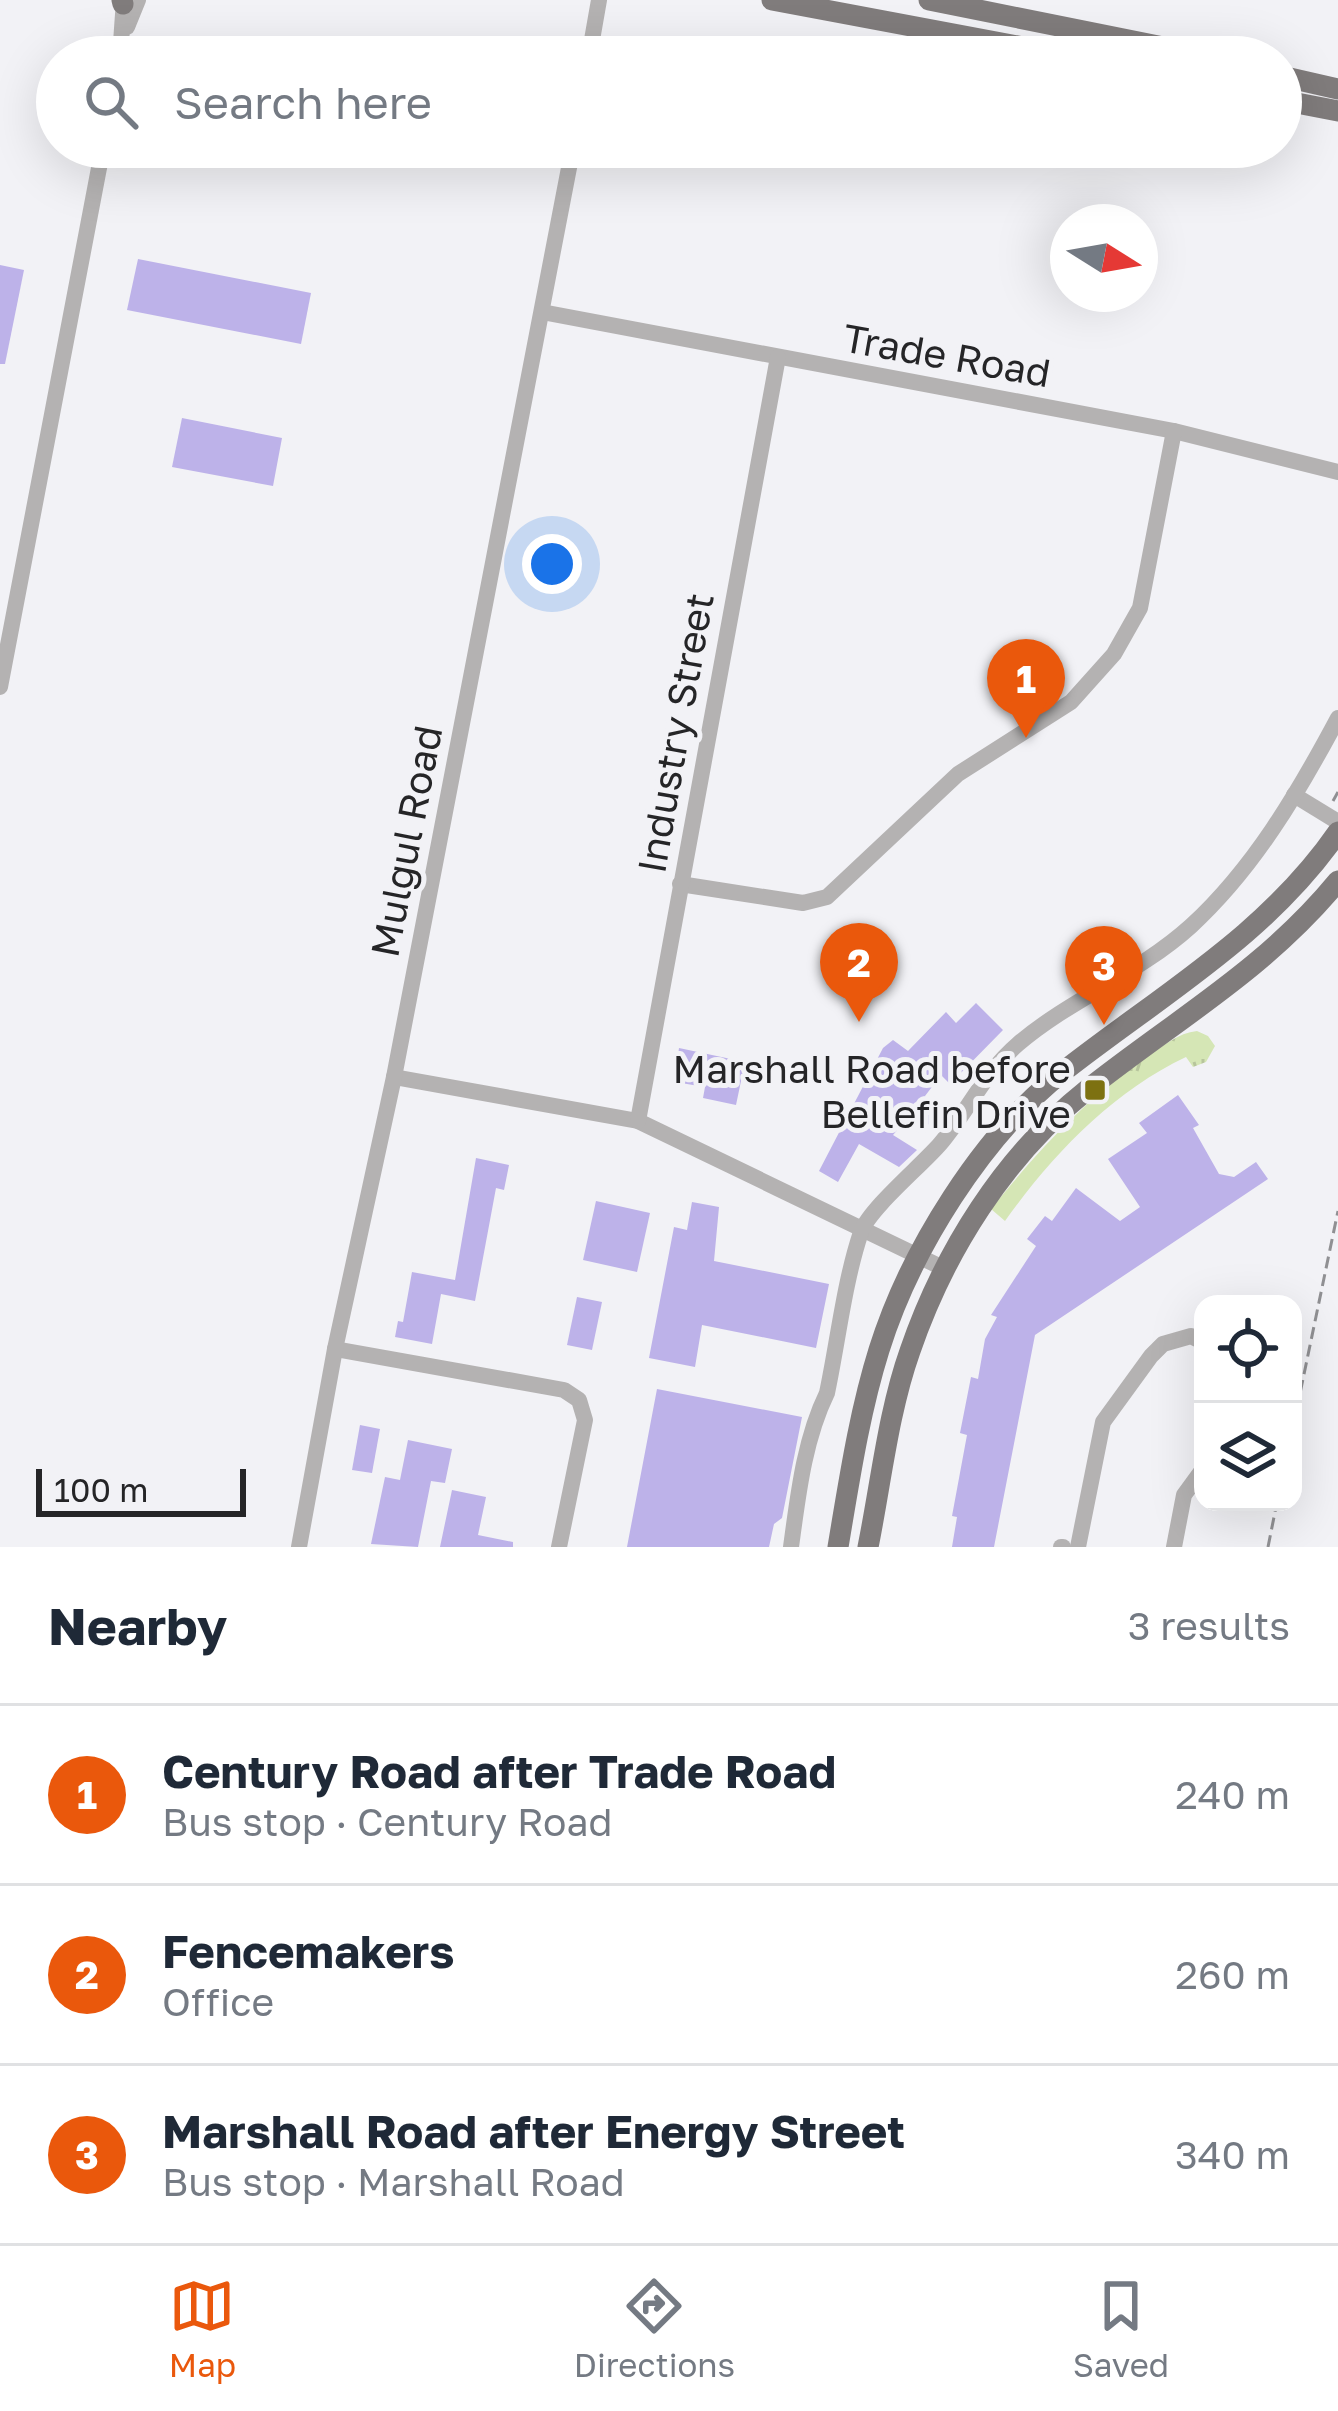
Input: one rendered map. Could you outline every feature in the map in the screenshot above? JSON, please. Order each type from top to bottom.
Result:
[{"type":"main road","points":[[772,0],[871,8],[988,36]]},
{"type":"main road","points":[[929,0],[1106,36]]},
{"type":"main road","points":[[1302,81],[1338,89]]},
{"type":"main road","points":[[1302,104],[1338,111]]},
{"type":"main road","points":[[838,1547],[878,1350],[919,1258],[986,1150],[1060,1074],[1246,936],[1300,882],[1338,832]]},
{"type":"main road","points":[[868,1547],[909,1353],[945,1269],[1004,1175],[1043,1127],[1086,1091],[1268,957],[1338,881]]},
{"type":"main road","points":[[1188,982],[1202,1005]]},
{"type":"main road","points":[[879,1547],[897,1454],[899,1396]]},
{"type":"street","points":[[592,36],[598,0]]},
{"type":"street","points":[[124,36],[127,1]]},
{"type":"street","points":[[0,686],[99,168]]},
{"type":"street","name":"Mulgul Road","points":[[299,1547],[568,168]]},
{"type":"street","name":"Trade Road","points":[[542,312],[1174,431],[1338,472]]},
{"type":"street","name":"Industry Street","points":[[638,1120],[778,357]]},
{"type":"street","points":[[680,884],[802,904],[827,897],[958,775],[1072,702],[1114,654],[1140,608],[1174,431]]},
{"type":"street","points":[[791,1547],[799,1491],[818,1412],[827,1394],[862,1228],[941,1143],[988,1071],[1066,1006],[1114,984],[1190,927],[1243,872],[1338,718]]},
{"type":"street","points":[[1294,795],[1338,822]]},
{"type":"street","points":[[394,1077],[638,1120],[945,1269]]},
{"type":"street","points":[[1078,1547],[1103,1422],[1163,1344],[1194,1338]]},
{"type":"street","points":[[335,1349],[564,1390],[579,1400],[585,1420],[559,1547]]},
{"type":"street","points":[[1174,1547],[1184,1495],[1194,1481]]},
{"type":"path","points":[[1298,1403],[1338,1211]]},
{"type":"path","points":[[1268,1547],[1275,1511]]},
{"type":"green space","points":[[1197,1031],[1215,1046],[1206,1062],[1193,1067],[1186,1057],[1133,1088],[1063,1149],[1005,1221],[991,1209],[1045,1146],[1103,1090],[1171,1041]]},
{"type":"building","points":[[138,259],[311,293],[301,344],[127,310]]},
{"type":"building","points":[[0,265],[24,270],[5,364],[0,364]]},
{"type":"building","points":[[182,418],[282,438],[273,486],[172,467]]},
{"type":"building","points":[[976,1003],[1003,1030],[950,1084],[941,1075],[925,1096],[941,1109],[928,1125],[912,1113],[893,1135],[917,1150],[899,1167],[859,1144],[838,1182],[819,1171],[883,1048],[893,1040],[908,1051],[946,1012],[956,1023]]},
{"type":"building","points":[[679,1048],[745,1062],[736,1105],[703,1098],[705,1087],[681,1083],[675,1075]]},
{"type":"building","points":[[1178,1095],[1199,1125],[1193,1128],[1219,1174],[1234,1177],[1256,1162],[1268,1179],[1035,1335],[994,1547],[952,1547],[957,1517],[952,1516],[967,1435],[960,1433],[971,1377],[978,1379],[985,1339],[997,1317],[991,1315],[1036,1246],[1027,1239],[1045,1216],[1052,1221],[1076,1188],[1120,1221],[1140,1207],[1108,1159],[1147,1133],[1139,1123]]},
{"type":"building","points":[[476,1158],[509,1165],[504,1190],[496,1188],[475,1301],[441,1294],[432,1344],[395,1337],[398,1321],[403,1322],[412,1272],[455,1280]]},
{"type":"building","points":[[596,1201],[650,1213],[637,1272],[583,1260]]},
{"type":"building","points":[[692,1202],[719,1207],[714,1261],[829,1284],[816,1348],[702,1325],[695,1367],[649,1358],[674,1227],[687,1230]]},
{"type":"building","points":[[577,1297],[602,1302],[592,1350],[567,1345]]},
{"type":"building","points":[[657,1389],[802,1417],[782,1518],[774,1524],[769,1547],[627,1547]]},
{"type":"building","points":[[360,1425],[380,1429],[372,1473],[352,1470]]},
{"type":"building","points":[[408,1440],[452,1449],[445,1483],[431,1481],[418,1547],[371,1544],[385,1477],[400,1480]]},
{"type":"building","points":[[452,1490],[486,1497],[478,1535],[513,1542],[513,1547],[440,1547]]},
{"type":"place","name":"Century Road after Trade Road","points":[[1026,738]]},
{"type":"place","name":"Fencemakers","points":[[859,1022]]},
{"type":"place","name":"Marshall Road after Energy Street","points":[[1104,1025]]},
{"type":"place","name":"Marshall Road before Bellefin Drive","points":[[1095,1090]]}]
